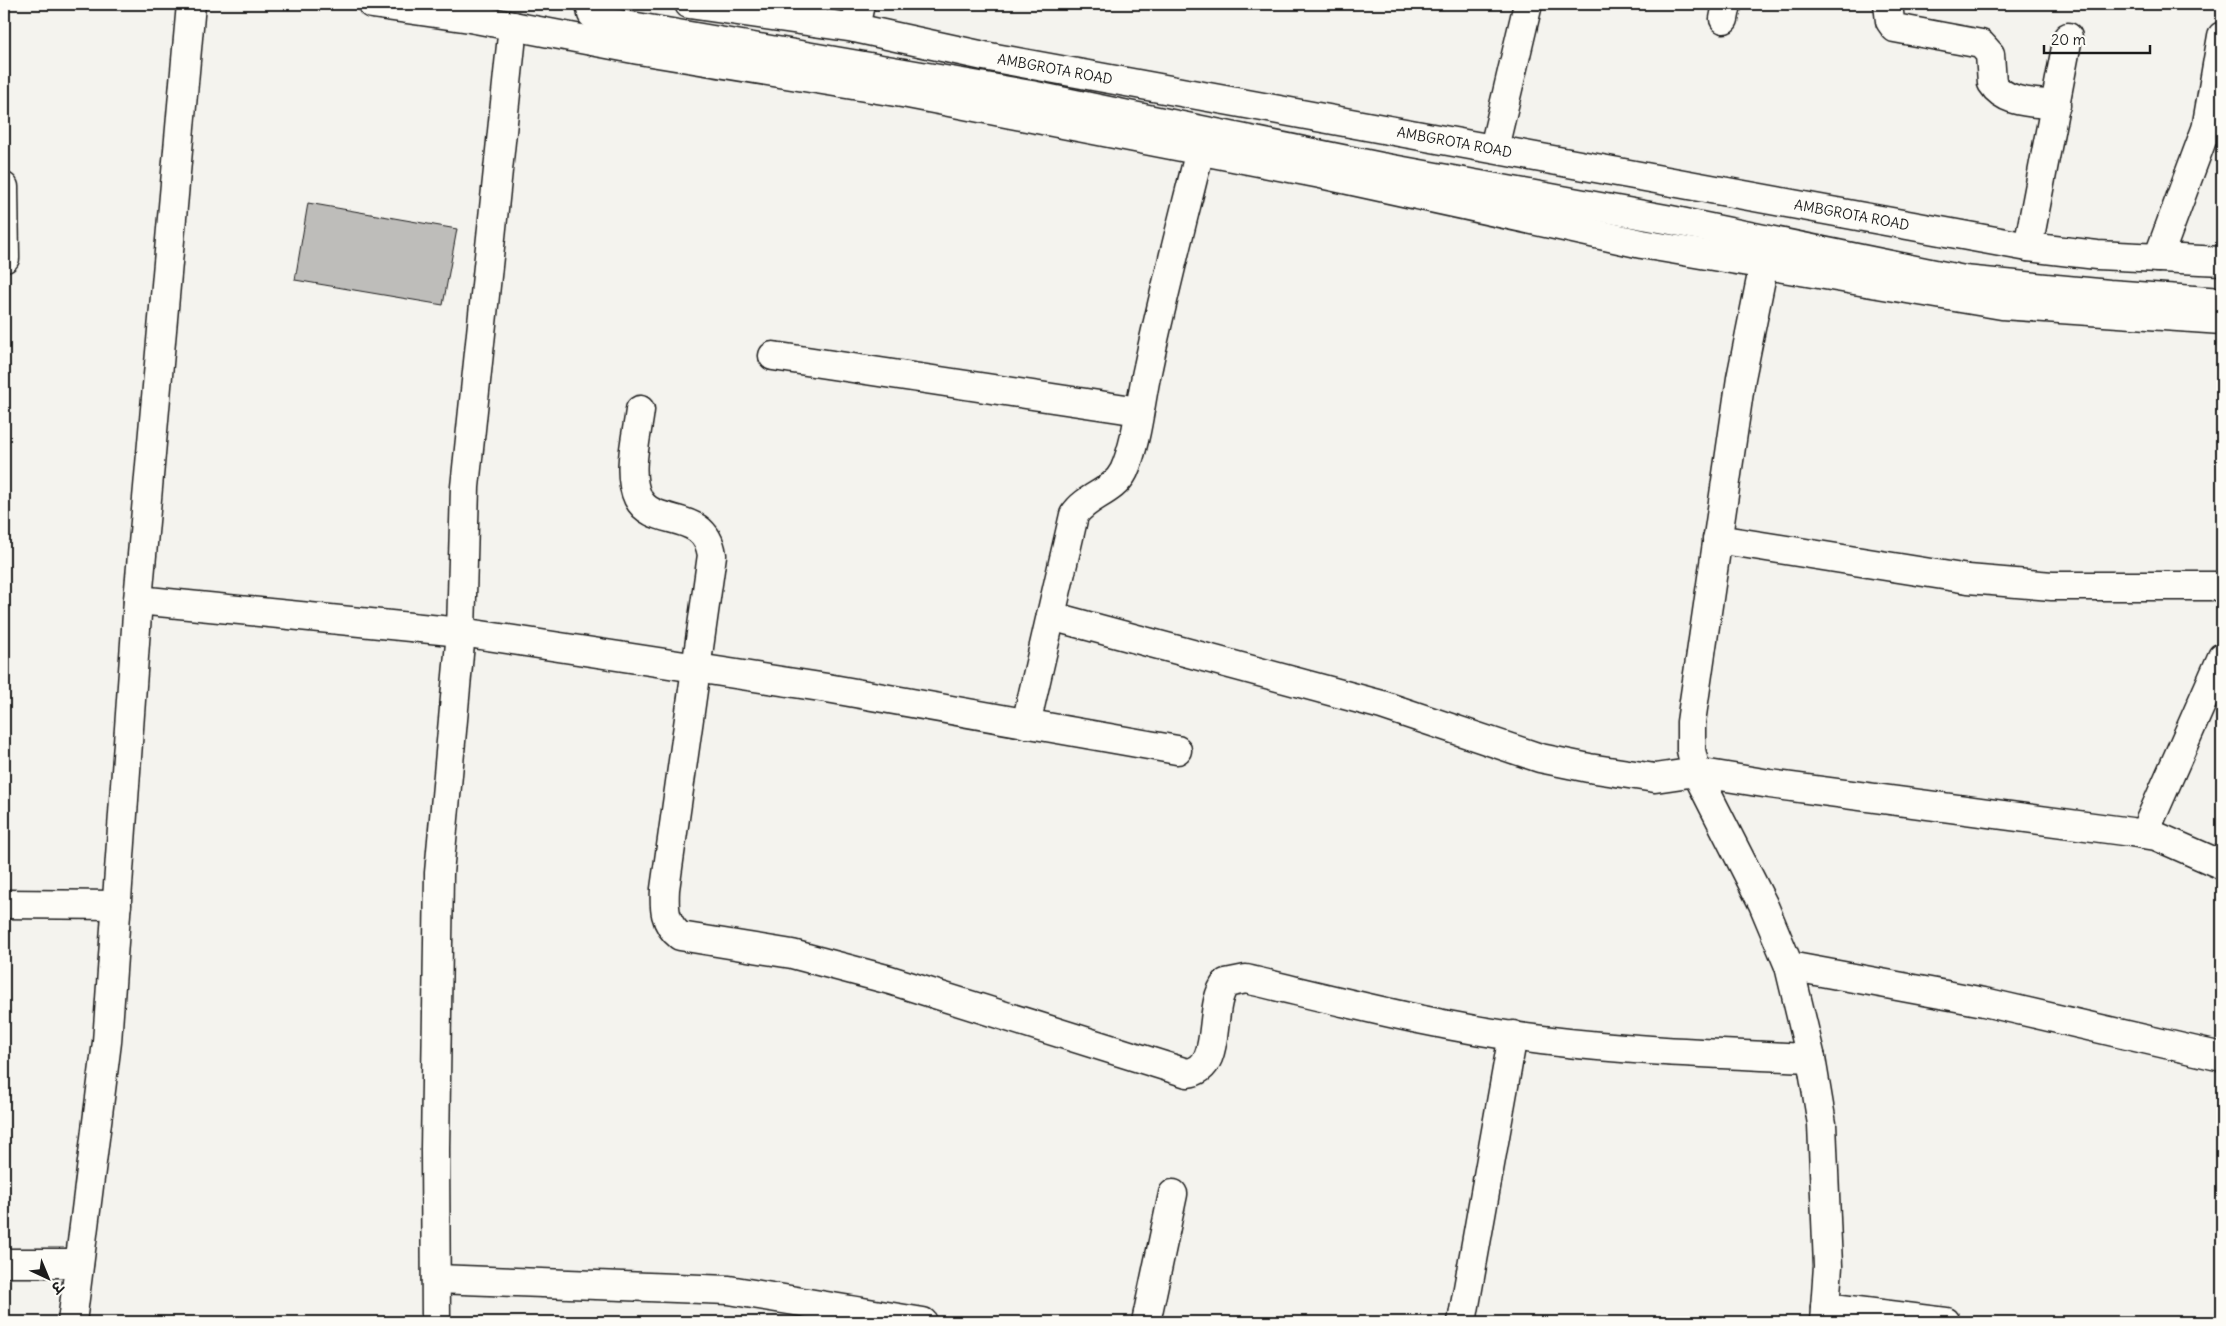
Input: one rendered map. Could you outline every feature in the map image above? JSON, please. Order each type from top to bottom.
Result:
[{"type":"street","points":[[72,1322],[107,1042],[138,600],[191,4]]},
{"type":"street","points":[[372,4],[513,26],[908,94],[1321,174],[1642,244],[2002,304],[2222,320]]},
{"type":"street","points":[[590,4],[592,14],[602,21],[1031,95],[1381,167],[1672,220],[1964,280],[2109,294],[2222,302]]},
{"type":"street","name":"AMBGROTA ROAD","points":[[689,4],[858,16],[984,56],[1494,148],[2028,248],[2222,261]]},
{"type":"street","points":[[1494,148],[1528,4]]},
{"type":"street","points":[[1888,4],[1890,21],[1895,28],[1981,44],[1990,54],[1992,83],[2004,96],[2020,100],[2056,104]]},
{"type":"street","points":[[436,1322],[435,1150],[439,873],[461,632],[464,487],[513,26]]},
{"type":"street","points":[[2158,258],[2206,129],[2222,36]]},
{"type":"street","points":[[2028,248],[2068,37]]},
{"type":"street","points":[[1026,724],[1074,515],[1088,500],[1106,491],[1118,481],[1131,448],[1200,150]]},
{"type":"street","points":[[4,187],[5,258]]},
{"type":"street","points":[[1764,264],[1741,378],[1691,722],[1691,750],[1696,772],[1763,904],[1789,966],[1811,1058],[1822,1124],[1828,1266],[1824,1315],[1946,1322]]},
{"type":"street","points":[[773,356],[1139,411]]},
{"type":"street","points":[[640,410],[633,464],[633,482],[638,497],[648,510],[686,522],[699,529],[711,546],[712,555],[698,669],[665,889],[666,919],[672,930],[680,936],[792,954],[890,980],[1187,1073],[1197,1072],[1208,1061],[1216,1002],[1220,989],[1226,982],[1246,978],[1389,1013],[1542,1040],[1712,1054],[1811,1058]]},
{"type":"street","points":[[1717,539],[1968,579],[2052,586],[2222,586]]},
{"type":"street","points":[[138,600],[461,632],[827,688],[1177,750]]},
{"type":"street","points":[[1051,616],[1382,705],[1540,758],[1655,778],[1696,772],[1770,784],[2144,834],[2156,836],[2222,865]]},
{"type":"street","points":[[2144,834],[2222,657]]},
{"type":"street","points":[[4,904],[116,905]]},
{"type":"street","points":[[1789,966],[1984,1002],[2222,1057]]},
{"type":"street","points":[[1462,1322],[1513,1035]]},
{"type":"street","points":[[1146,1322],[1173,1194]]},
{"type":"street","points":[[4,1263],[79,1263]]},
{"type":"street","points":[[436,1279],[729,1290],[922,1322]]},
{"type":"building","points":[[308,203],[457,229],[443,305],[295,280]]}]
